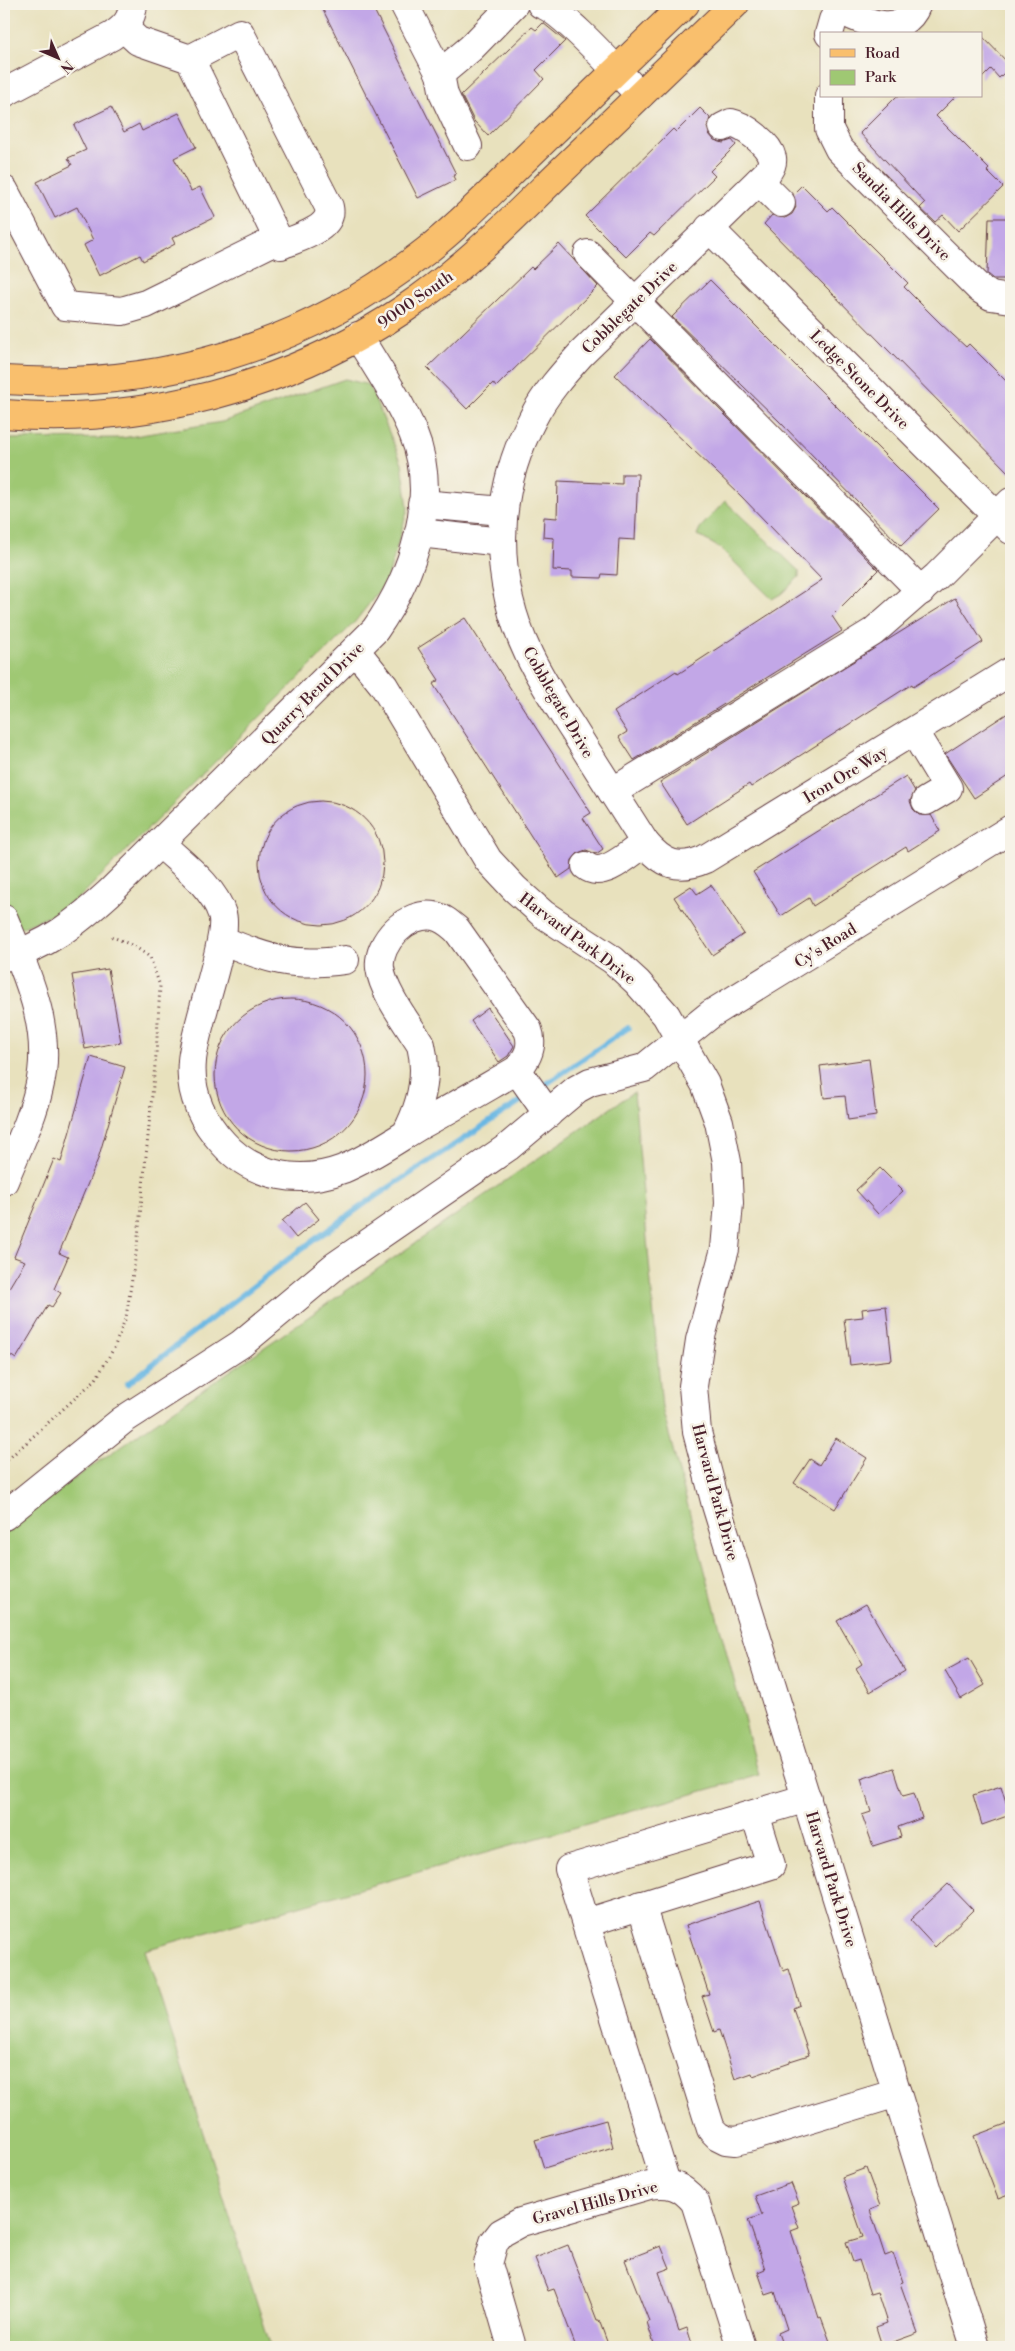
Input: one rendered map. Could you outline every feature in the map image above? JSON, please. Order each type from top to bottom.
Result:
[{"type":"main road","name":"9000 South","points":[[4,380],[92,381],[162,373],[233,355],[265,344],[327,315],[392,276],[445,235],[685,4]]},
{"type":"main road","name":"9000 South","points":[[4,414],[58,416],[100,414],[183,402],[217,394],[283,372],[358,336],[403,310],[457,270],[736,4]]},
{"type":"street","points":[[404,4],[440,74],[444,95],[468,146]]},
{"type":"street","points":[[440,74],[471,48],[514,4]]},
{"type":"street","points":[[541,4],[547,6],[562,18],[640,96]]},
{"type":"street","points":[[838,16],[867,24],[891,25],[905,19],[917,4]]},
{"type":"street","points":[[130,16],[138,41],[190,59],[281,245],[322,227],[331,214],[329,207],[240,33],[190,59]]},
{"type":"street","points":[[4,93],[112,36],[130,16]]},
{"type":"street","name":"Sandia Hills Drive","points":[[829,98],[829,129],[839,149],[980,290],[991,296],[1011,299]]},
{"type":"street","name":"Cobblegate Drive","points":[[674,864],[660,859],[645,843],[543,683],[529,655],[517,625],[508,594],[502,542],[503,511],[517,454],[533,417],[555,384],[581,354],[759,181],[772,166],[770,153],[744,127],[732,123],[723,127]]},
{"type":"street","points":[[759,181],[781,203]]},
{"type":"street","points":[[4,190],[65,306],[122,310],[146,304],[278,238]]},
{"type":"street","name":"Ledge Stone Drive","points":[[709,228],[1006,515]]},
{"type":"street","points":[[588,254],[921,590]]},
{"type":"street","name":"Quarry Bend Drive","points":[[11,955],[54,937],[83,916],[161,844],[355,650],[391,608],[403,584],[419,533],[423,480],[413,434],[392,392],[358,336]]},
{"type":"street","points":[[422,504],[503,511]]},
{"type":"street","points":[[612,792],[856,645],[1006,515]]},
{"type":"street","points":[[419,533],[502,542]]},
{"type":"street","name":"Harvard Park Drive","points":[[355,650],[384,686],[488,860],[515,889],[544,914],[613,960],[660,1006],[681,1038],[705,1084],[719,1122],[727,1162],[729,1204],[725,1249],[700,1340],[693,1386],[697,1432],[716,1505],[808,1798],[974,2347]]},
{"type":"street","name":"Iron Ore Way","points":[[674,864],[685,865],[705,859],[1011,671]]},
{"type":"street","points":[[914,732],[948,788],[926,801]]},
{"type":"street","name":"Cy's Road","points":[[533,1092],[577,1089],[590,1082],[644,1068],[711,1014],[1011,829]]},
{"type":"street","points":[[586,866],[594,870],[602,869],[645,843]]},
{"type":"street","points":[[161,844],[207,888],[217,902],[223,916],[222,940],[198,1031],[192,1069],[193,1088],[198,1107],[211,1128],[228,1149],[257,1170],[275,1175],[307,1176],[342,1169],[406,1134],[533,1092]]},
{"type":"street","points":[[4,1516],[123,1420],[217,1361],[335,1266],[508,1147],[533,1092],[526,1059],[530,1051],[531,1039],[528,1030],[457,930],[448,922],[433,916],[424,916],[406,924],[387,941],[381,952],[380,965],[386,988],[421,1045],[423,1053],[423,1094],[417,1114],[406,1134]]},
{"type":"street","points":[[4,919],[11,955],[39,1013],[43,1038],[44,1064],[39,1089],[4,1181]]},
{"type":"street","points":[[222,940],[278,960],[304,963],[345,962]]},
{"type":"street","points":[[666,2183],[569,1869],[808,1798]]},
{"type":"street","points":[[586,1923],[771,1865],[755,1814]]},
{"type":"street","points":[[641,1905],[698,2092],[711,2129],[718,2136],[735,2141],[748,2138],[897,2093]]},
{"type":"street","name":"Gravel Hills Drive","points":[[512,2347],[490,2275],[489,2258],[494,2242],[501,2233],[521,2222],[650,2185],[666,2183],[683,2190],[695,2202],[741,2347]]},
{"type":"path","points":[[4,1463],[96,1379],[114,1348],[126,1317],[137,1247],[156,1055],[160,986],[150,958],[134,946],[108,935]]},
{"type":"green space","points":[[345,379],[369,385],[402,463],[408,508],[387,581],[354,623],[81,896],[52,915],[4,935],[4,439],[122,438],[222,422]]},
{"type":"green space","points":[[725,501],[799,571],[799,577],[781,594],[772,599],[720,548],[697,535],[700,528]]},
{"type":"green space","points":[[634,1092],[662,1408],[759,1775],[145,1950],[271,2347],[4,2347],[4,1527]]},
{"type":"building","points":[[336,4],[371,4],[456,174],[453,176],[455,180],[418,198],[323,10]]},
{"type":"building","points":[[543,23],[565,41],[536,70],[544,79],[488,136],[474,121],[461,95],[532,27],[536,30]]},
{"type":"building","points":[[982,36],[1011,66],[999,78],[991,69],[982,78]]},
{"type":"building","points":[[895,98],[954,98],[936,116],[989,169],[987,171],[1003,187],[958,231],[943,215],[935,222],[920,208],[925,203],[860,133]]},
{"type":"building","points":[[111,107],[124,132],[139,124],[142,131],[179,113],[196,147],[174,158],[191,191],[200,187],[215,217],[172,238],[175,244],[143,261],[140,255],[99,276],[84,245],[93,240],[77,207],[55,218],[37,182],[72,165],[68,158],[86,150],[74,125]]},
{"type":"building","points":[[700,108],[710,118],[707,127],[709,134],[714,140],[723,143],[732,140],[736,145],[710,171],[715,176],[654,236],[650,233],[626,257],[585,216],[673,129],[676,132]]},
{"type":"building","points":[[802,185],[828,211],[832,207],[908,283],[904,287],[941,324],[966,347],[969,344],[1011,386],[1011,475],[764,224],[772,215],[785,218],[792,214],[796,207],[793,194]]},
{"type":"building","points":[[989,218],[1011,218],[1011,279],[993,279],[987,274]]},
{"type":"building","points":[[559,244],[598,286],[496,387],[493,383],[467,409],[427,368],[531,267],[533,269]]},
{"type":"building","points":[[710,280],[939,509],[901,546],[779,421],[672,317]]},
{"type":"building","points":[[650,339],[878,570],[832,616],[842,631],[634,760],[619,737],[627,732],[614,712],[676,671],[678,674],[822,580],[741,496],[615,375]]},
{"type":"building","points":[[622,474],[638,474],[635,540],[619,539],[617,575],[602,574],[601,578],[572,577],[572,571],[553,570],[554,538],[543,537],[544,517],[557,518],[558,481],[622,484]]},
{"type":"building","points":[[955,598],[983,642],[913,687],[912,684],[751,787],[749,784],[687,824],[660,782]]},
{"type":"building","points":[[465,618],[591,813],[583,818],[603,849],[596,854],[586,850],[578,853],[572,860],[571,869],[558,878],[433,684],[439,680],[418,648]]},
{"type":"building","points":[[1011,711],[1011,774],[974,798],[945,754]]},
{"type":"building","points":[[906,776],[915,791],[910,801],[913,809],[919,815],[931,815],[940,831],[908,851],[906,847],[813,906],[809,898],[781,916],[753,872]]},
{"type":"building","points":[[321,801],[345,806],[356,811],[365,819],[373,828],[378,839],[383,863],[378,887],[373,898],[365,907],[356,915],[345,920],[321,925],[297,920],[286,915],[277,907],[269,898],[264,887],[259,863],[264,839],[269,828],[277,819],[286,811],[297,806]]},
{"type":"building","points":[[711,885],[744,934],[712,955],[674,897],[691,886],[697,894]]},
{"type":"building","points":[[108,969],[121,1042],[85,1049],[72,975]]},
{"type":"building","points":[[291,999],[306,1000],[320,1004],[333,1011],[345,1021],[355,1033],[362,1046],[366,1060],[366,1090],[362,1104],[355,1117],[345,1129],[333,1139],[320,1146],[306,1150],[291,1151],[276,1150],[262,1146],[249,1139],[237,1129],[227,1117],[220,1104],[216,1090],[215,1075],[216,1060],[220,1046],[227,1033],[237,1021],[249,1011],[262,1004],[276,1000]]},
{"type":"building","points":[[488,1008],[514,1046],[508,1056],[499,1062],[471,1021]]},
{"type":"building","points":[[91,1057],[125,1067],[98,1159],[59,1253],[68,1257],[54,1289],[61,1293],[52,1307],[48,1305],[16,1359],[4,1351],[4,1296],[25,1261],[14,1257],[54,1159],[61,1162]]},
{"type":"building","points":[[869,1059],[876,1116],[848,1120],[845,1096],[824,1098],[820,1066]]},
{"type":"building","points":[[880,1168],[903,1191],[878,1214],[856,1190]]},
{"type":"building","points":[[305,1202],[319,1219],[296,1238],[282,1221]]},
{"type":"building","points":[[886,1306],[892,1360],[850,1365],[844,1319],[863,1317],[862,1309]]},
{"type":"building","points":[[836,1438],[867,1458],[835,1509],[794,1483],[810,1459],[819,1465]]},
{"type":"building","points":[[866,1604],[905,1671],[870,1692],[856,1668],[862,1664],[837,1621]]},
{"type":"building","points":[[969,1658],[985,1685],[961,1699],[945,1671]]},
{"type":"building","points":[[894,1768],[903,1796],[914,1793],[922,1818],[898,1827],[901,1837],[873,1846],[862,1815],[871,1812],[861,1779]]},
{"type":"building","points":[[1001,1786],[1010,1815],[982,1825],[973,1795]]},
{"type":"building","points":[[948,1884],[973,1910],[935,1947],[910,1920]]},
{"type":"building","points":[[760,1901],[783,1971],[789,1969],[800,2005],[793,2008],[809,2055],[753,2076],[752,2073],[735,2079],[719,2030],[714,2032],[702,1996],[709,1994],[686,1925]]},
{"type":"building","points":[[606,2120],[613,2147],[544,2168],[535,2140]]},
{"type":"building","points":[[1011,2122],[1011,2194],[998,2199],[974,2136]]},
{"type":"building","points":[[866,2168],[880,2206],[870,2210],[885,2256],[893,2253],[903,2282],[900,2283],[918,2333],[882,2346],[876,2327],[887,2323],[877,2292],[870,2294],[859,2260],[853,2262],[846,2242],[863,2237],[842,2177]]},
{"type":"building","points":[[791,2183],[799,2203],[791,2206],[799,2228],[791,2231],[819,2318],[821,2317],[832,2347],[783,2347],[778,2333],[787,2329],[775,2292],[766,2295],[758,2272],[765,2269],[748,2220],[762,2215],[755,2196]]},
{"type":"building","points":[[568,2245],[609,2347],[576,2347],[554,2289],[548,2291],[535,2258]]},
{"type":"building","points":[[661,2246],[670,2268],[659,2272],[679,2331],[687,2328],[693,2347],[655,2347],[647,2322],[649,2321],[625,2260]]},
{"type":"waterway","points":[[539,1089],[628,1028]]},
{"type":"waterway","points":[[127,1384],[300,1250],[370,1200],[527,1097]]}]
